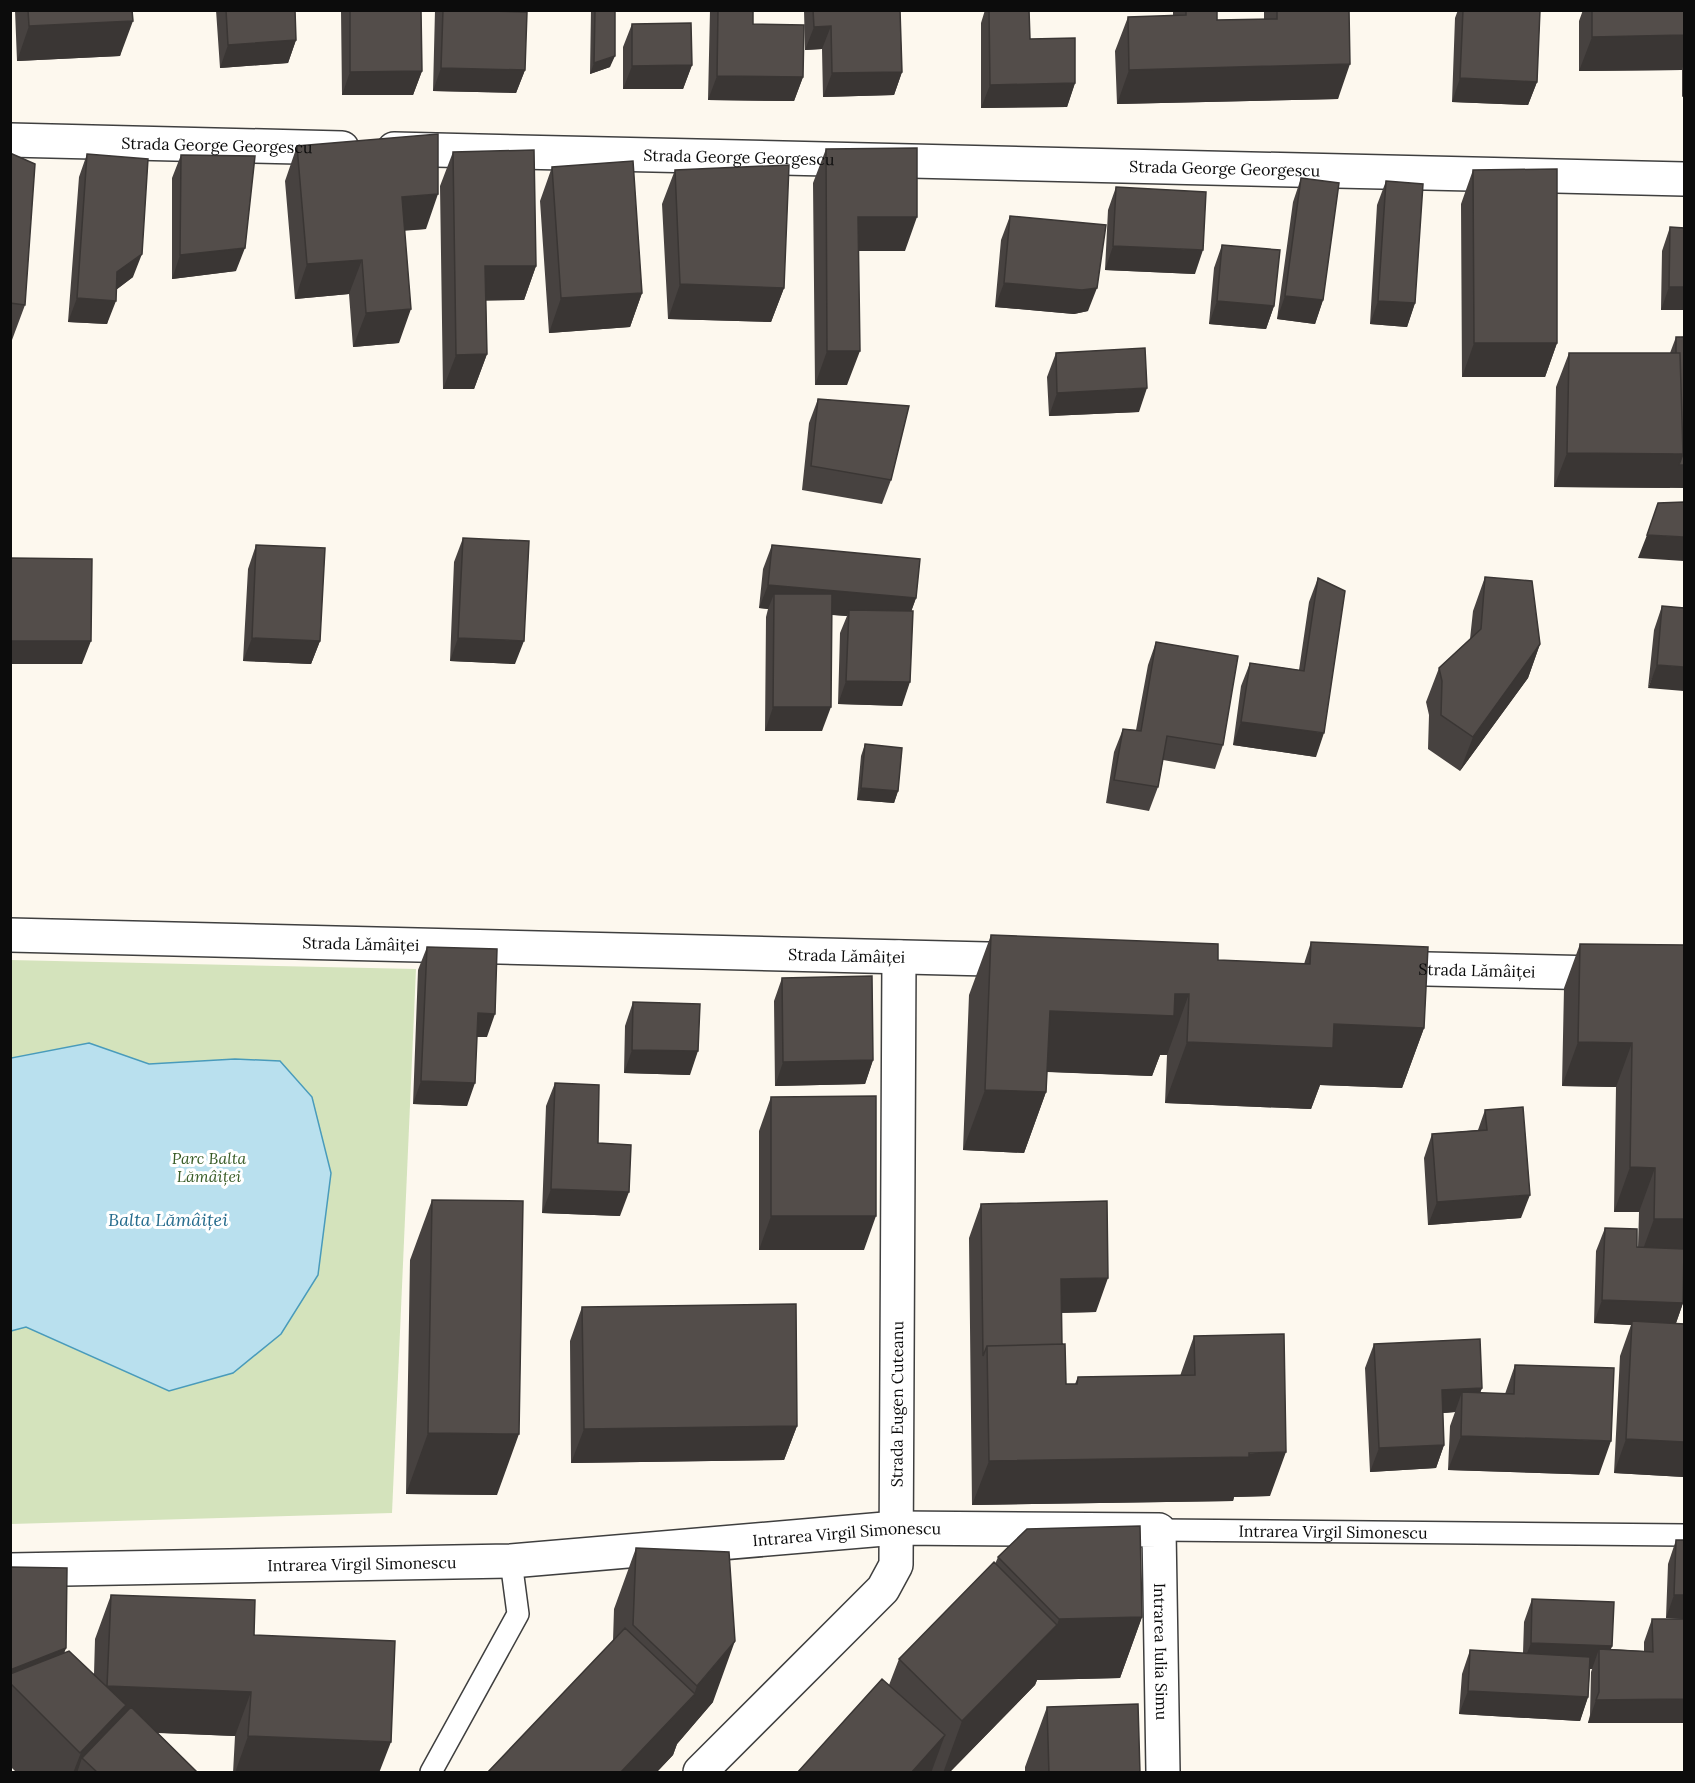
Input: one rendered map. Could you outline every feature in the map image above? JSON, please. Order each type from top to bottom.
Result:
[{"type":"street","name":"Strada George Georgescu","points":[[10,140],[1684,179]]},
{"type":"street","name":"Strada Lămâiței","points":[[10,935],[1054,960]]},
{"type":"street","name":"Strada Eugen Cuteanu","points":[[700,1773],[883,1589],[896,1565],[899,957]]},
{"type":"street","name":"Strada Lămâiței","points":[[1351,968],[1684,975]]},
{"type":"street","name":"Intrarea Virgil Simonescu","points":[[10,1570],[511,1561],[896,1528],[1159,1530]]},
{"type":"street","name":"Intrarea Iulia Simu","points":[[1159,1530],[1163,1773]]},
{"type":"lane","name":"Intrarea Virgil Simonescu","points":[[1159,1530],[1684,1535]]},
{"type":"lane","points":[[431,1773],[518,1614],[511,1561]]},
{"type":"green space","name":"Parc Balta Lămâiței","points":[[10,960],[416,969],[392,1513],[11,1524]]},
{"type":"water","name":"Balta Lămâiței","points":[[89,1043],[149,1064],[235,1059],[280,1061],[312,1097],[331,1173],[318,1275],[281,1334],[233,1373],[169,1391],[26,1327],[11,1331],[11,1058]]},
{"type":"building","points":[[28,10],[132,10],[133,21],[29,26]]},
{"type":"building","points":[[226,10],[295,10],[296,40],[228,45]]},
{"type":"building","points":[[350,10],[421,10],[422,71],[350,72]]},
{"type":"building","points":[[443,10],[527,12],[525,70],[441,68]]},
{"type":"building","points":[[595,10],[615,10],[615,56],[594,63]]},
{"type":"building","points":[[718,10],[753,10],[753,24],[804,25],[803,77],[717,76]]},
{"type":"building","points":[[813,10],[900,10],[902,72],[832,73],[831,26],[814,27]]},
{"type":"building","points":[[989,10],[1029,10],[1030,39],[1075,38],[1075,83],[990,85]]},
{"type":"building","points":[[1186,10],[1217,10],[1217,20],[1277,19],[1277,10],[1349,10],[1350,64],[1129,70],[1128,17],[1186,15]]},
{"type":"building","points":[[1463,10],[1540,10],[1537,82],[1460,78]]},
{"type":"building","points":[[1592,10],[1684,10],[1684,35],[1592,37]]},
{"type":"building","points":[[691,23],[692,65],[632,66],[632,24]]},
{"type":"building","points":[[438,134],[438,194],[402,197],[411,309],[366,313],[362,260],[307,264],[297,146]]},
{"type":"building","points":[[917,148],[917,217],[858,217],[860,351],[827,351],[826,149]]},
{"type":"building","points":[[534,150],[536,266],[485,266],[487,354],[456,355],[453,152]]},
{"type":"building","points":[[10,153],[35,164],[25,305],[10,303]]},
{"type":"building","points":[[87,154],[148,159],[142,254],[117,272],[116,301],[77,298]]},
{"type":"building","points":[[181,155],[255,156],[245,248],[180,255]]},
{"type":"building","points":[[633,161],[642,293],[561,298],[552,167]]},
{"type":"building","points":[[789,165],[784,288],[680,284],[675,170]]},
{"type":"building","points":[[1557,169],[1557,343],[1474,343],[1473,170]]},
{"type":"building","points":[[1301,178],[1339,183],[1323,300],[1285,296]]},
{"type":"building","points":[[1386,181],[1423,184],[1415,303],[1378,301]]},
{"type":"building","points":[[1116,187],[1206,192],[1203,250],[1113,246]]},
{"type":"building","points":[[1010,216],[1106,225],[1097,288],[1082,290],[1004,283]]},
{"type":"building","points":[[1670,227],[1684,228],[1684,287],[1669,287]]},
{"type":"building","points":[[1222,245],[1280,250],[1274,306],[1217,301]]},
{"type":"building","points":[[1676,337],[1684,337],[1684,465],[1679,465],[1683,454],[1680,353],[1676,353]]},
{"type":"building","points":[[1145,348],[1147,388],[1057,393],[1056,353]]},
{"type":"building","points":[[1569,353],[1680,353],[1683,454],[1567,453]]},
{"type":"building","points":[[818,399],[909,406],[891,480],[811,466]]},
{"type":"building","points":[[1684,502],[1684,537],[1647,535],[1658,503]]},
{"type":"building","points":[[463,538],[529,541],[524,641],[458,638]]},
{"type":"building","points":[[256,545],[325,548],[320,641],[252,638]]},
{"type":"building","points":[[772,545],[920,559],[916,598],[768,585]]},
{"type":"building","points":[[10,558],[92,559],[91,641],[10,641]]},
{"type":"building","points":[[1485,577],[1532,581],[1540,644],[1473,737],[1441,715],[1442,681],[1439,668],[1481,629]]},
{"type":"building","points":[[1318,578],[1345,591],[1324,733],[1241,722],[1250,663],[1304,671]]},
{"type":"building","points":[[774,594],[832,594],[831,707],[773,707]]},
{"type":"building","points":[[1662,606],[1684,608],[1684,667],[1657,665]]},
{"type":"building","points":[[849,610],[913,611],[910,682],[846,681]]},
{"type":"building","points":[[1156,642],[1238,656],[1223,745],[1167,736],[1158,787],[1114,780],[1123,729],[1141,731]]},
{"type":"building","points":[[865,744],[902,748],[898,791],[861,788]]},
{"type":"building","points":[[991,935],[1218,944],[1218,960],[1310,964],[1311,942],[1428,947],[1424,1028],[1334,1024],[1333,1048],[1187,1042],[1189,994],[1175,994],[1174,1016],[1050,1011],[1046,1092],[985,1090]]},
{"type":"building","points":[[1580,944],[1684,945],[1684,1219],[1654,1219],[1655,1168],[1630,1167],[1632,1043],[1578,1042]]},
{"type":"building","points":[[427,947],[497,949],[495,1014],[478,1013],[475,1083],[421,1081]]},
{"type":"building","points":[[872,976],[873,1060],[783,1062],[782,978]]},
{"type":"building","points":[[633,1002],[700,1004],[698,1051],[632,1050]]},
{"type":"building","points":[[555,1083],[599,1085],[598,1143],[631,1145],[629,1192],[551,1189]]},
{"type":"building","points":[[876,1096],[876,1216],[771,1216],[771,1097]]},
{"type":"building","points":[[1523,1107],[1530,1195],[1437,1202],[1432,1134],[1487,1130],[1485,1110]]},
{"type":"building","points":[[432,1200],[523,1201],[519,1434],[428,1433]]},
{"type":"building","points":[[1107,1201],[1108,1278],[1061,1279],[1062,1344],[987,1346],[983,1356],[981,1204]]},
{"type":"building","points":[[1605,1228],[1637,1229],[1637,1247],[1684,1249],[1683,1303],[1602,1300]]},
{"type":"building","points":[[796,1304],[797,1426],[584,1429],[582,1307]]},
{"type":"building","points":[[1632,1321],[1684,1324],[1684,1442],[1626,1439]]},
{"type":"building","points":[[1284,1334],[1286,1452],[1249,1453],[1249,1457],[989,1461],[987,1346],[1065,1344],[1066,1384],[1077,1384],[1078,1377],[1195,1375],[1194,1336]]},
{"type":"building","points":[[1480,1339],[1482,1388],[1442,1390],[1444,1445],[1379,1448],[1374,1344]]},
{"type":"building","points":[[1515,1365],[1614,1368],[1611,1441],[1461,1436],[1462,1392],[1514,1394]]},
{"type":"building","points":[[1140,1526],[1142,1617],[1059,1619],[998,1557],[1027,1529]]},
{"type":"building","points":[[1676,1540],[1684,1540],[1684,1595],[1674,1595]]},
{"type":"building","points":[[636,1548],[729,1552],[735,1641],[697,1686],[633,1625]]},
{"type":"building","points":[[994,1562],[1057,1625],[962,1721],[899,1659]]},
{"type":"building","points":[[10,1567],[67,1568],[66,1648],[10,1670]]},
{"type":"building","points":[[111,1595],[255,1600],[254,1635],[395,1641],[391,1742],[248,1736],[251,1692],[107,1686]]},
{"type":"building","points":[[1532,1599],[1614,1602],[1612,1646],[1531,1643]]},
{"type":"building","points":[[1652,1619],[1684,1619],[1684,1699],[1596,1700],[1599,1692],[1599,1649],[1653,1652]]},
{"type":"building","points":[[625,1628],[695,1694],[620,1773],[487,1773]]},
{"type":"building","points":[[1470,1650],[1590,1657],[1588,1697],[1468,1691]]},
{"type":"building","points":[[69,1651],[126,1705],[80,1753],[10,1683],[10,1674]]},
{"type":"building","points":[[882,1679],[945,1735],[911,1773],[797,1773]]},
{"type":"building","points":[[1138,1704],[1140,1773],[1049,1773],[1047,1707]]},
{"type":"building","points":[[131,1707],[198,1773],[98,1773],[82,1758]]}]
